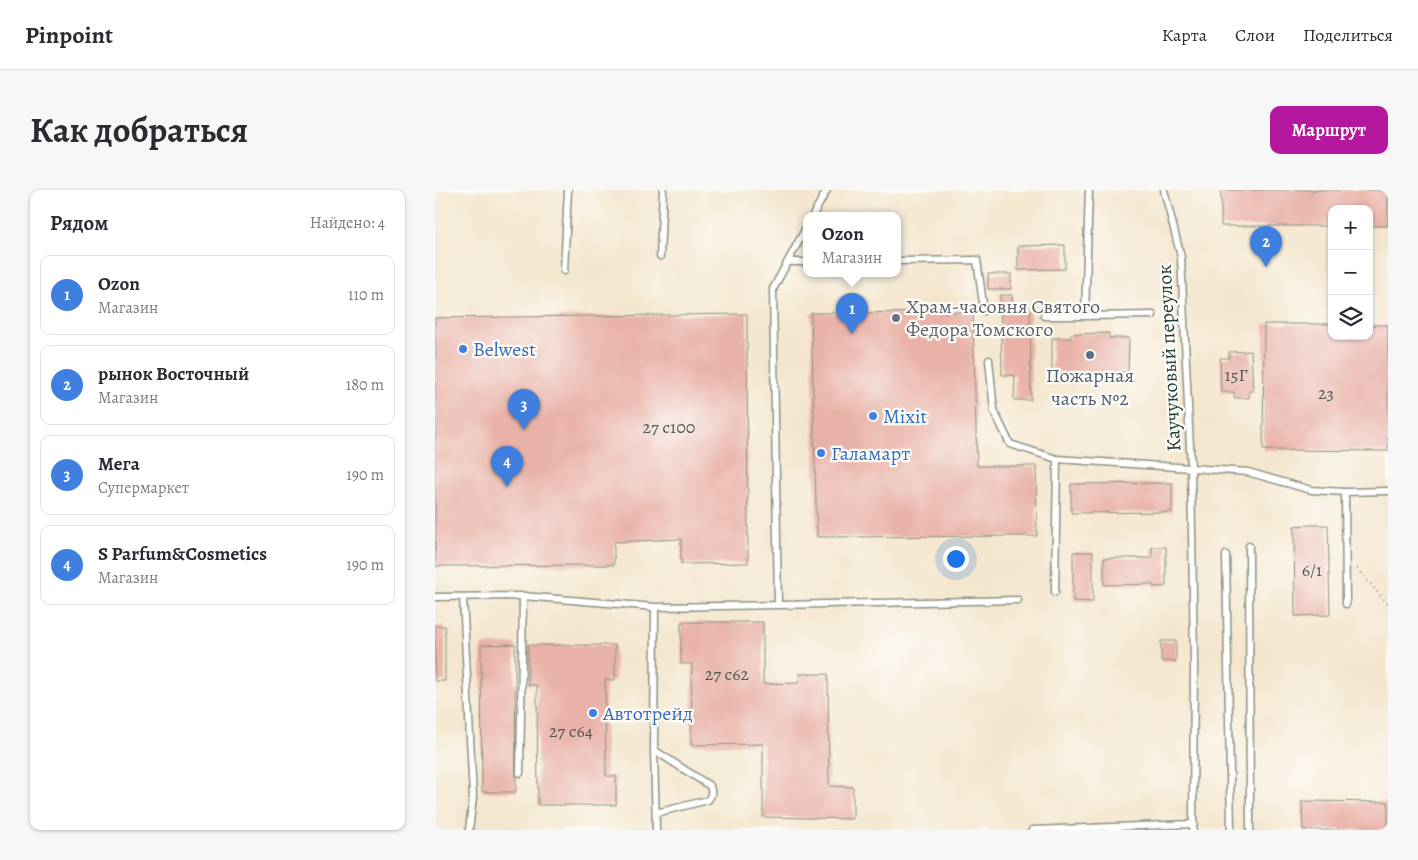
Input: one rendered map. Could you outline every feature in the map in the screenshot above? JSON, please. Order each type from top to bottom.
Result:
[{"type":"lane","points":[[564,271],[568,190]]},
{"type":"lane","points":[[661,256],[663,190]]},
{"type":"lane","points":[[815,212],[827,190]]},
{"type":"lane","points":[[1085,316],[1089,190]]},
{"type":"lane","name":"Каучуковый переулок","points":[[1164,190],[1181,257],[1191,468],[1249,472],[1311,490],[1345,492],[1388,491]]},
{"type":"lane","points":[[778,605],[773,289],[803,234]]},
{"type":"lane","points":[[901,261],[977,260],[984,311]]},
{"type":"lane","points":[[788,262],[803,262]]},
{"type":"lane","points":[[1044,316],[1153,315]]},
{"type":"lane","points":[[989,360],[994,412],[1010,444],[1057,459],[1191,468],[1194,661],[1193,827],[1032,830]]},
{"type":"lane","points":[[1055,592],[1057,459]]},
{"type":"lane","points":[[1345,492],[1346,604]]},
{"type":"lane","points":[[1249,546],[1250,830]]},
{"type":"lane","points":[[1226,555],[1231,830]]},
{"type":"lane","points":[[435,597],[523,596],[655,607],[1018,600]]},
{"type":"lane","points":[[520,773],[523,596]]},
{"type":"lane","points":[[463,597],[473,797],[469,830]]},
{"type":"lane","points":[[655,607],[654,750],[656,830]]},
{"type":"lane","points":[[654,750],[710,786],[712,791],[708,800],[656,813]]},
{"type":"path","points":[[1355,567],[1388,604]]},
{"type":"building","points":[[1221,190],[1388,190],[1388,226],[1373,226],[1373,205],[1328,205],[1328,226],[1221,226]]},
{"type":"building","points":[[1065,245],[1065,269],[1018,270],[1018,246]]},
{"type":"building","points":[[988,274],[1011,274],[1011,289],[988,289]]},
{"type":"building","points":[[1000,295],[1012,295],[1013,310],[1030,310],[1031,400],[1014,400],[1015,375],[1002,375]]},
{"type":"building","points":[[973,312],[977,466],[1036,466],[1037,536],[817,537],[811,313]]},
{"type":"building","points":[[747,314],[748,563],[681,564],[681,539],[614,542],[614,565],[435,566],[435,318]]},
{"type":"building","points":[[1264,324],[1328,324],[1328,340],[1373,340],[1373,325],[1388,325],[1388,451],[1263,450]]},
{"type":"building","name":"Пожарная часть №2","points":[[1109,333],[1109,338],[1129,338],[1128,372],[1052,373],[1052,338],[1071,338],[1071,334]]},
{"type":"building","points":[[1251,351],[1253,391],[1249,391],[1249,398],[1234,398],[1234,392],[1221,392],[1220,358],[1229,358],[1229,352]]},
{"type":"building","points":[[1172,483],[1172,512],[1071,513],[1071,484]]},
{"type":"building","points":[[1328,525],[1330,615],[1295,616],[1294,526]]},
{"type":"building","points":[[1152,547],[1166,547],[1166,586],[1153,587],[1153,584],[1104,585],[1104,558],[1152,558]]},
{"type":"building","points":[[1073,552],[1093,552],[1093,602],[1073,601]]},
{"type":"building","points":[[681,622],[763,622],[763,684],[798,683],[799,674],[828,674],[829,786],[853,787],[853,819],[763,817],[763,744],[691,745],[692,664],[681,664]]},
{"type":"building","points":[[435,626],[445,626],[445,681],[435,681]]},
{"type":"building","points":[[1161,641],[1176,641],[1176,661],[1161,661]]},
{"type":"building","points":[[515,644],[516,792],[482,792],[481,645]]},
{"type":"building","points":[[528,645],[615,645],[615,680],[605,680],[606,776],[616,776],[616,805],[538,805],[537,685],[528,685]]},
{"type":"building","points":[[1302,801],[1388,802],[1388,830],[1303,830]]},
{"type":"place","name":"рынок Восточный","points":[[1266,267]]},
{"type":"place","name":"Храм-часовня Святого Федора Томского","points":[[896,318]]},
{"type":"place","name":"Ozon","points":[[852,334]]},
{"type":"place","name":"Belwest","points":[[463,349]]},
{"type":"place","name":"Пожарная часть №2","points":[[1090,355]]},
{"type":"place","name":"Mixit","points":[[873,416]]},
{"type":"place","name":"Мега","points":[[524,430]]},
{"type":"place","name":"Галамарт","points":[[821,453]]},
{"type":"place","name":"S Parfum&Cosmetics","points":[[507,487]]},
{"type":"place","name":"Автотрейд","points":[[593,713]]}]
